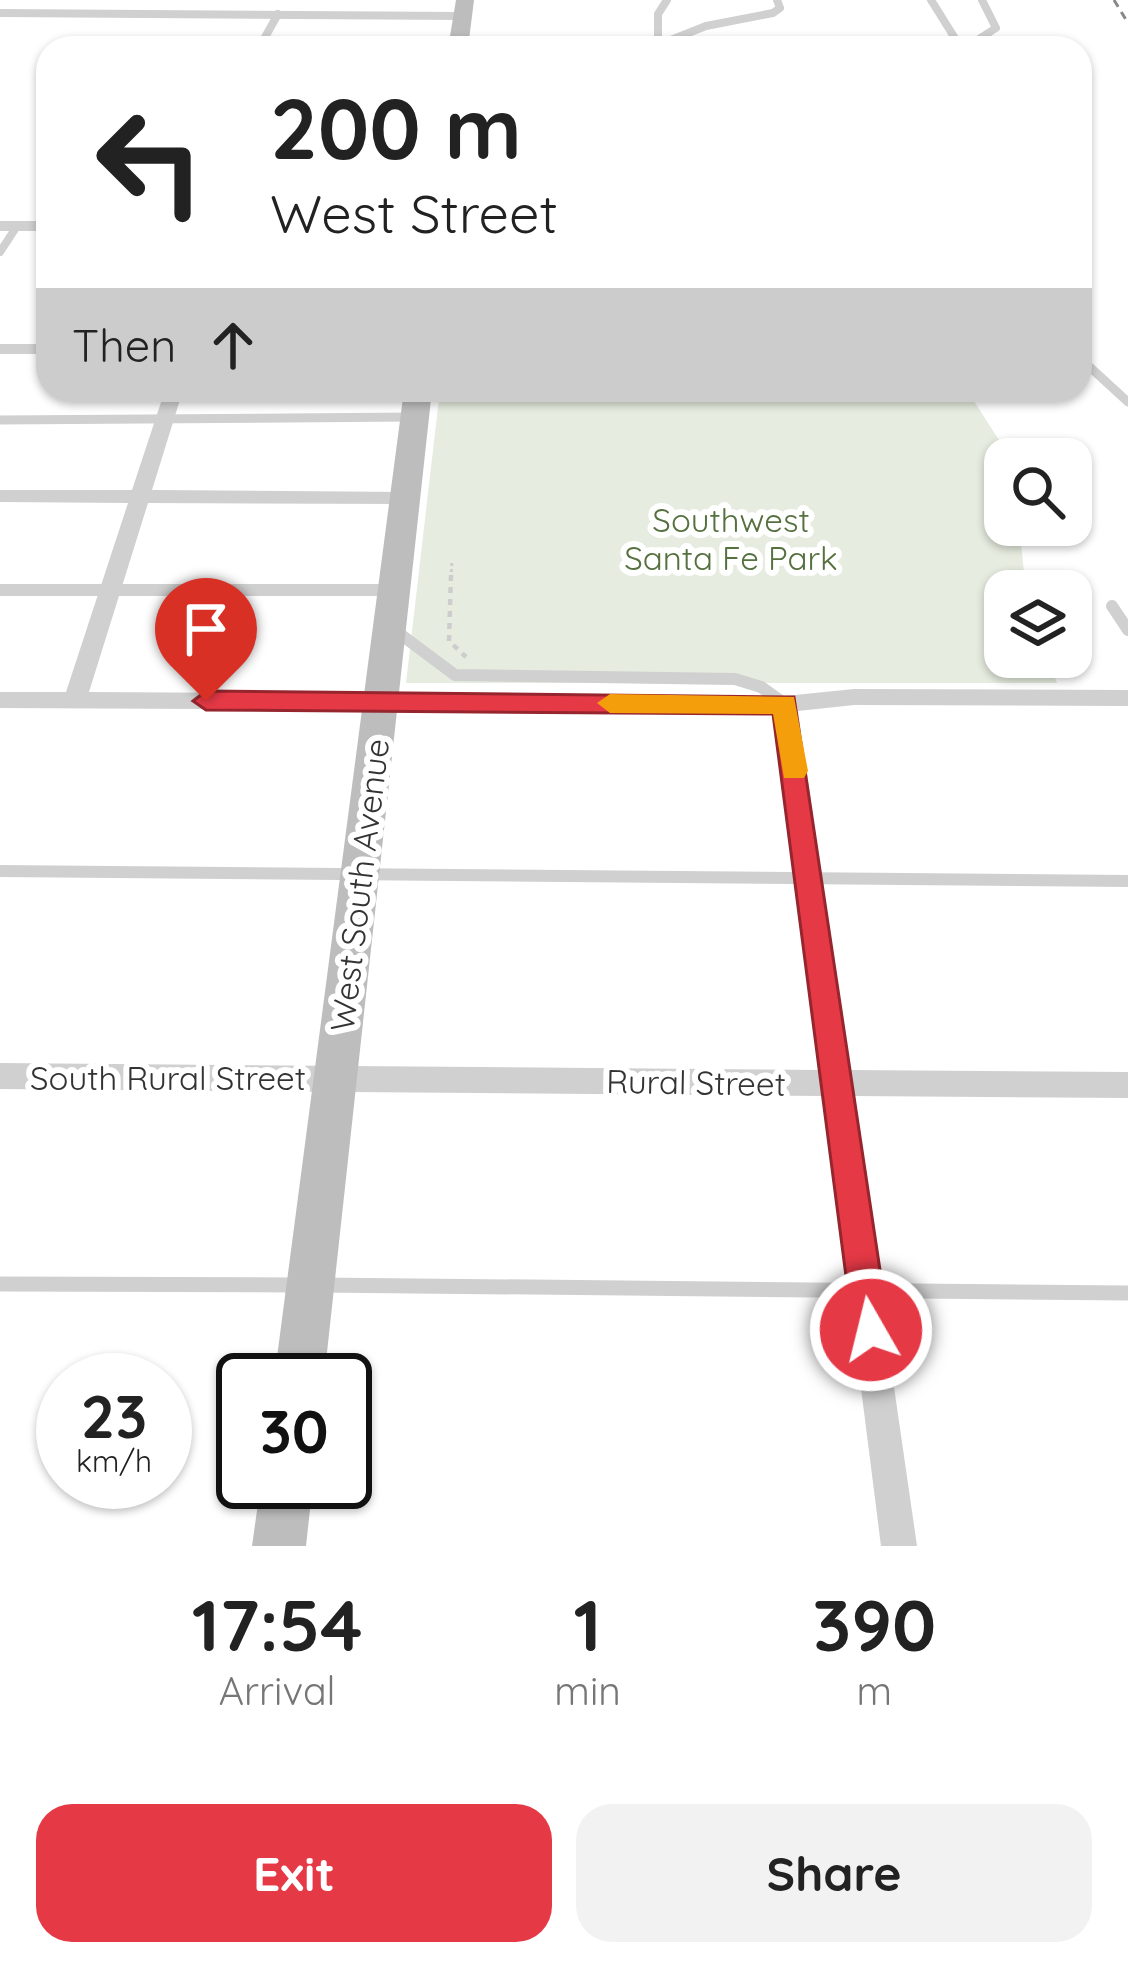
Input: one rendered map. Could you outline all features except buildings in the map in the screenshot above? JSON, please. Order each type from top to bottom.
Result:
[{"type":"main road","name":"West South Avenue","points":[[302,1353],[417,403]]},
{"type":"main road","points":[[279,1546],[284,1509]]},
{"type":"street","points":[[0,13],[278,14],[464,8]]},
{"type":"street","points":[[0,349],[36,349]]},
{"type":"street","points":[[75,700],[170,402]]},
{"type":"street","points":[[0,496],[406,498]]},
{"type":"street","points":[[0,700],[785,704],[854,697],[1128,698]]},
{"type":"street","points":[[785,704],[899,1546]]},
{"type":"street","name":"South Rural Street","points":[[0,1076],[335,1077]]},
{"type":"street","name":"Rural Street","points":[[335,1077],[1128,1085]]},
{"type":"lane","points":[[659,36],[658,14],[667,0]]},
{"type":"lane","points":[[683,36],[706,26],[773,13],[780,8],[777,0]]},
{"type":"lane","points":[[931,0],[955,36]]},
{"type":"lane","points":[[982,0],[996,28],[983,36]]},
{"type":"lane","points":[[266,36],[278,14]]},
{"type":"lane","points":[[0,254],[9,226]]},
{"type":"lane","points":[[1092,369],[1128,402]]},
{"type":"lane","points":[[0,420],[164,420],[417,403]]},
{"type":"lane","points":[[0,590],[112,589],[393,608],[455,675],[735,680],[761,687],[785,704]]},
{"type":"lane","points":[[1112,606],[1128,630]]},
{"type":"lane","points":[[0,871],[1128,880]]},
{"type":"lane","points":[[0,1284],[1128,1293]]},
{"type":"path","points":[[452,560],[449,641],[464,657],[472,657]]},
{"type":"green space","name":"Southwest Santa Fe Park","points":[[439,402],[975,402],[998,438],[984,438],[984,546],[1021,546],[1024,570],[984,570],[984,678],[1055,678],[1057,683],[406,683]]},
{"type":"railway","points":[[1114,0],[1128,23]]},
{"type":"slow traffic","points":[[610,703],[785,704],[794,771]]},
{"type":"route","points":[[206,701],[785,704],[871,1330]]}]
